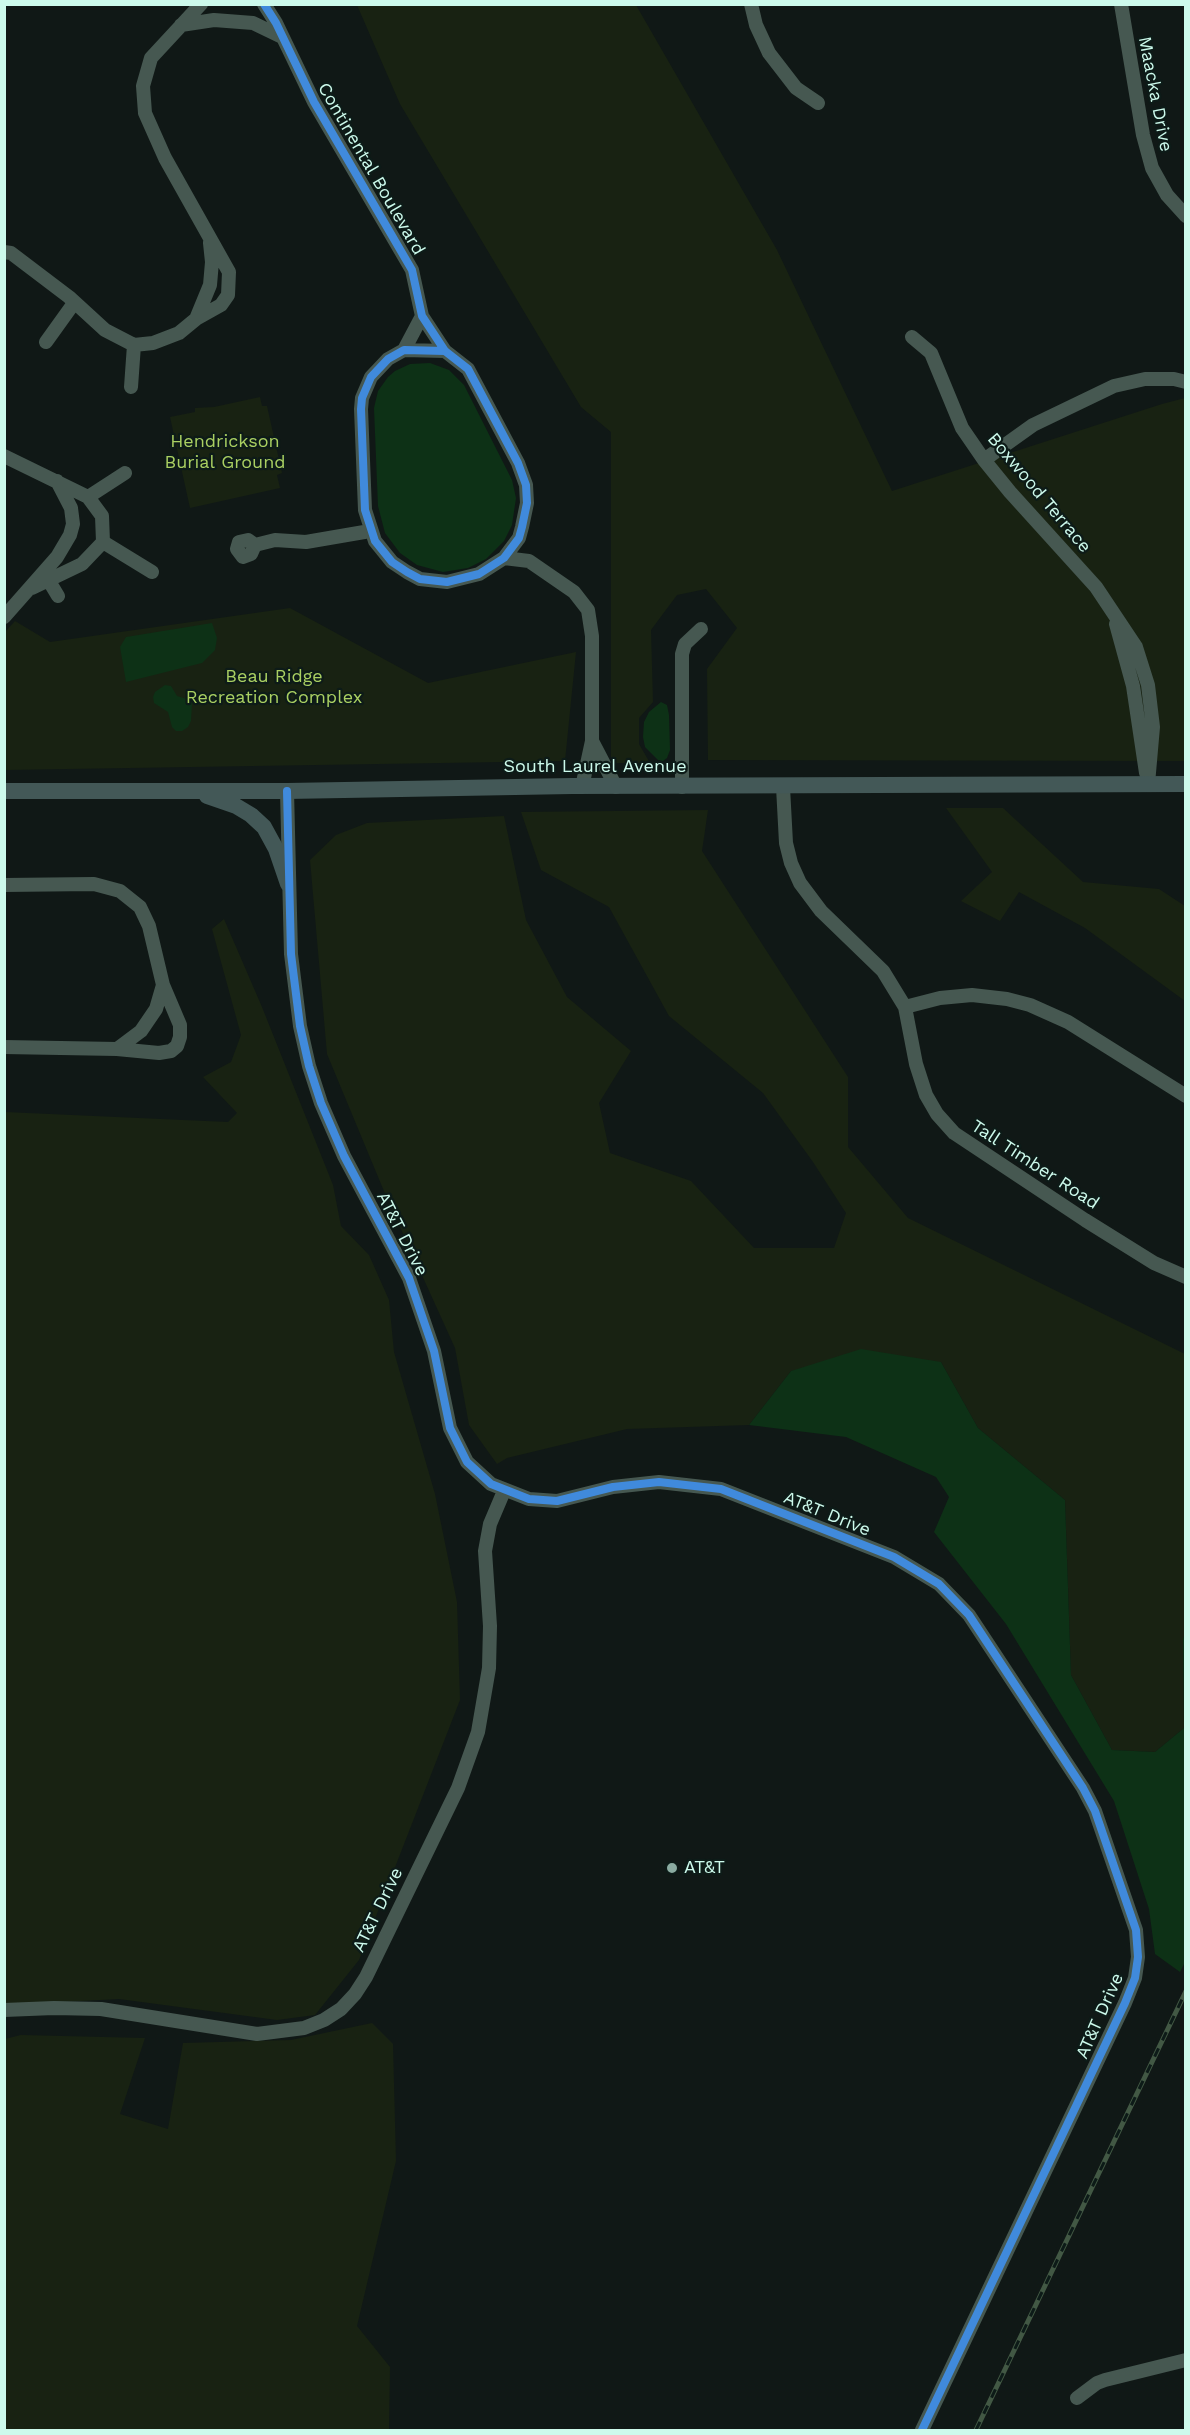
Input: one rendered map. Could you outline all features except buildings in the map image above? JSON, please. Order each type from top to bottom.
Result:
[{"type":"main road","name":"South Laurel Avenue","points":[[4,791],[1185,784]]},
{"type":"main road","points":[[186,791],[222,800],[251,815],[264,827],[276,849],[288,884]]},
{"type":"street","points":[[4,252],[12,253],[105,330],[134,345],[153,343],[179,333],[196,319],[221,305],[229,287],[229,272],[165,158],[145,113],[143,86],[151,58],[201,4]]},
{"type":"street","name":"Continental Boulevard","points":[[264,4],[276,23],[314,102],[412,270],[422,316],[445,351],[468,369],[518,463],[526,485],[527,503],[519,538],[504,558],[479,574],[462,580],[432,582],[407,573],[383,552],[370,531],[365,510],[360,409],[362,398],[371,377],[379,366],[404,350],[422,316]]},
{"type":"street","points":[[751,4],[756,25],[769,53],[796,88],[818,102]]},
{"type":"street","name":"Maacka Drive","points":[[1121,4],[1136,99],[1152,168],[1167,195],[1185,216]]},
{"type":"street","points":[[182,25],[214,20],[253,23],[282,38]]},
{"type":"street","points":[[196,319],[210,285],[212,262],[209,236]]},
{"type":"street","points":[[46,342],[74,303]]},
{"type":"street","name":"Boxwood Terrace","points":[[912,337],[931,353],[962,428],[984,460],[1096,587],[1111,608],[1133,686],[1148,784]]},
{"type":"street","points":[[130,387],[134,345]]},
{"type":"street","points":[[404,350],[445,351]]},
{"type":"street","points":[[984,460],[1033,425],[1114,386],[1145,379],[1174,379],[1185,382]]},
{"type":"street","points":[[4,456],[88,497],[102,516],[103,542],[82,564],[32,588]]},
{"type":"street","points":[[88,497],[125,473]]},
{"type":"street","points":[[5,617],[57,557],[70,535],[73,524],[71,508],[57,481]]},
{"type":"street","points":[[255,545],[276,540],[306,542],[370,531]]},
{"type":"street","points":[[519,538],[529,561]]},
{"type":"street","points":[[103,542],[152,572]]},
{"type":"street","points":[[504,558],[529,561],[574,592],[588,610],[592,636],[592,741],[582,787]]},
{"type":"street","points":[[48,581],[58,596]]},
{"type":"street","points":[[682,787],[682,654],[685,644],[701,629]]},
{"type":"street","points":[[592,741],[616,787]]},
{"type":"street","name":"Tall Timber Road","points":[[783,787],[786,843],[791,863],[800,883],[821,911],[882,970],[895,988],[905,1007],[916,1064],[926,1095],[937,1113],[954,1133],[1085,1221],[1154,1263],[1185,1277]]},
{"type":"street","name":"AT&T Drive","points":[[287,791],[288,884],[294,992],[306,1056],[321,1103],[344,1156],[412,1286],[434,1351],[454,1440],[474,1471],[504,1491],[529,1499],[557,1501],[635,1483],[659,1482],[721,1489],[894,1557],[939,1584],[969,1615],[1083,1788],[1095,1811],[1136,1930],[1138,1957],[1135,1978],[922,2430]]},
{"type":"street","points":[[4,885],[94,884],[120,891],[141,907],[149,926],[163,985],[180,1025],[177,1046],[171,1051],[159,1053],[117,1048],[4,1047]]},
{"type":"street","points":[[117,1048],[141,1032],[156,1009],[163,985]]},
{"type":"street","points":[[905,1007],[940,998],[972,995],[1007,999],[1030,1005],[1068,1022],[1185,1096]]},
{"type":"street","name":"AT&T Drive","points":[[4,2010],[101,2009],[136,2013],[235,2032],[268,2034],[304,2028],[324,2020],[355,1994],[366,1977],[458,1788],[478,1732],[489,1668],[490,1626],[485,1551],[490,1524],[504,1491]]},
{"type":"street","points":[[1077,2398],[1097,2383],[1105,2380],[1185,2360]]},
{"type":"green space","points":[[357,5],[636,5],[777,250],[892,491],[1185,398],[1185,761],[708,760],[707,669],[737,628],[706,589],[677,595],[651,630],[653,702],[639,718],[639,744],[650,763],[611,763],[611,432],[581,407],[400,104]]},
{"type":"green space","name":"Hendrickson Burial Ground","points":[[260,397],[262,406],[267,406],[282,473],[277,475],[280,488],[190,508],[170,417],[195,412],[195,408],[214,407]]},
{"type":"green space","name":"Beau Ridge Recreation Complex","points":[[290,608],[428,683],[576,652],[565,761],[5,770],[4,633],[15,621],[50,642]]},
{"type":"green space","points":[[946,808],[1003,808],[1083,882],[1159,889],[1185,906],[1185,1001],[1085,928],[1019,892],[1000,921],[961,901],[992,872]]},
{"type":"green space","points":[[708,810],[702,851],[848,1077],[848,1147],[908,1218],[1185,1354],[1184,1728],[1155,1752],[1112,1750],[1071,1675],[1065,1500],[978,1428],[941,1362],[791,1371],[749,1425],[627,1429],[507,1458],[497,1464],[469,1425],[455,1348],[386,1196],[327,1054],[310,860],[336,835],[367,823],[504,816],[526,920],[567,997],[631,1051],[599,1103],[610,1153],[691,1181],[754,1248],[834,1248],[846,1213],[813,1162],[763,1093],[669,1016],[609,907],[541,870],[521,812]]},
{"type":"green space","points":[[224,919],[333,1185],[341,1226],[369,1255],[389,1300],[394,1352],[435,1494],[457,1602],[460,1700],[359,1960],[315,2015],[277,2020],[119,1999],[5,2005],[5,1112],[228,1122],[237,1113],[203,1077],[231,1062],[241,1035],[212,929]]},
{"type":"green space","points":[[372,2023],[393,2044],[396,2161],[357,2326],[390,2367],[389,2430],[5,2430],[5,2039],[21,2035],[145,2038],[120,2114],[168,2129],[183,2043],[291,2040]]},
{"type":"shaded area","points":[[430,363],[449,370],[464,385],[512,480],[516,498],[512,525],[504,541],[486,559],[468,568],[443,572],[417,565],[400,553],[385,533],[378,506],[374,408],[378,391],[395,371],[410,364]]},
{"type":"shaded area","points":[[212,623],[217,638],[215,650],[202,663],[126,682],[120,647],[126,637]]},
{"type":"shaded area","points":[[165,685],[171,686],[177,696],[190,700],[192,703],[191,721],[182,731],[176,731],[172,727],[168,712],[154,703],[155,692]]},
{"type":"shaded area","points":[[661,702],[667,705],[669,715],[670,750],[663,761],[658,760],[645,747],[643,737],[644,722],[649,712]]},
{"type":"shaded area","points":[[861,1349],[941,1362],[978,1428],[1065,1500],[1071,1675],[1112,1750],[1155,1752],[1184,1728],[1183,1639],[1185,1633],[1186,1960],[1180,1972],[1155,1954],[1149,1909],[1114,1801],[1006,1624],[934,1532],[949,1497],[936,1477],[846,1437],[749,1425],[791,1371]]},
{"type":"railway","points":[[976,2430],[1186,1991]]},
{"type":"cycle path","points":[[264,4],[276,23],[314,102],[412,270],[422,316],[445,351],[468,369],[518,463],[526,485],[527,503],[519,538],[504,558],[479,574],[447,582],[420,579],[407,572],[392,562],[375,541],[365,510],[361,409],[362,398],[371,377],[388,359],[404,350],[445,351]]},
{"type":"cycle path","points":[[287,791],[291,954],[300,1026],[309,1066],[321,1103],[344,1156],[409,1278],[434,1351],[450,1428],[467,1462],[491,1484],[529,1499],[557,1501],[613,1487],[659,1482],[721,1489],[894,1557],[939,1584],[969,1615],[1083,1788],[1095,1811],[1136,1930],[1138,1957],[1135,1978],[922,2430]]},
{"type":"place","name":"AT&T","points":[[672,1868]]}]
